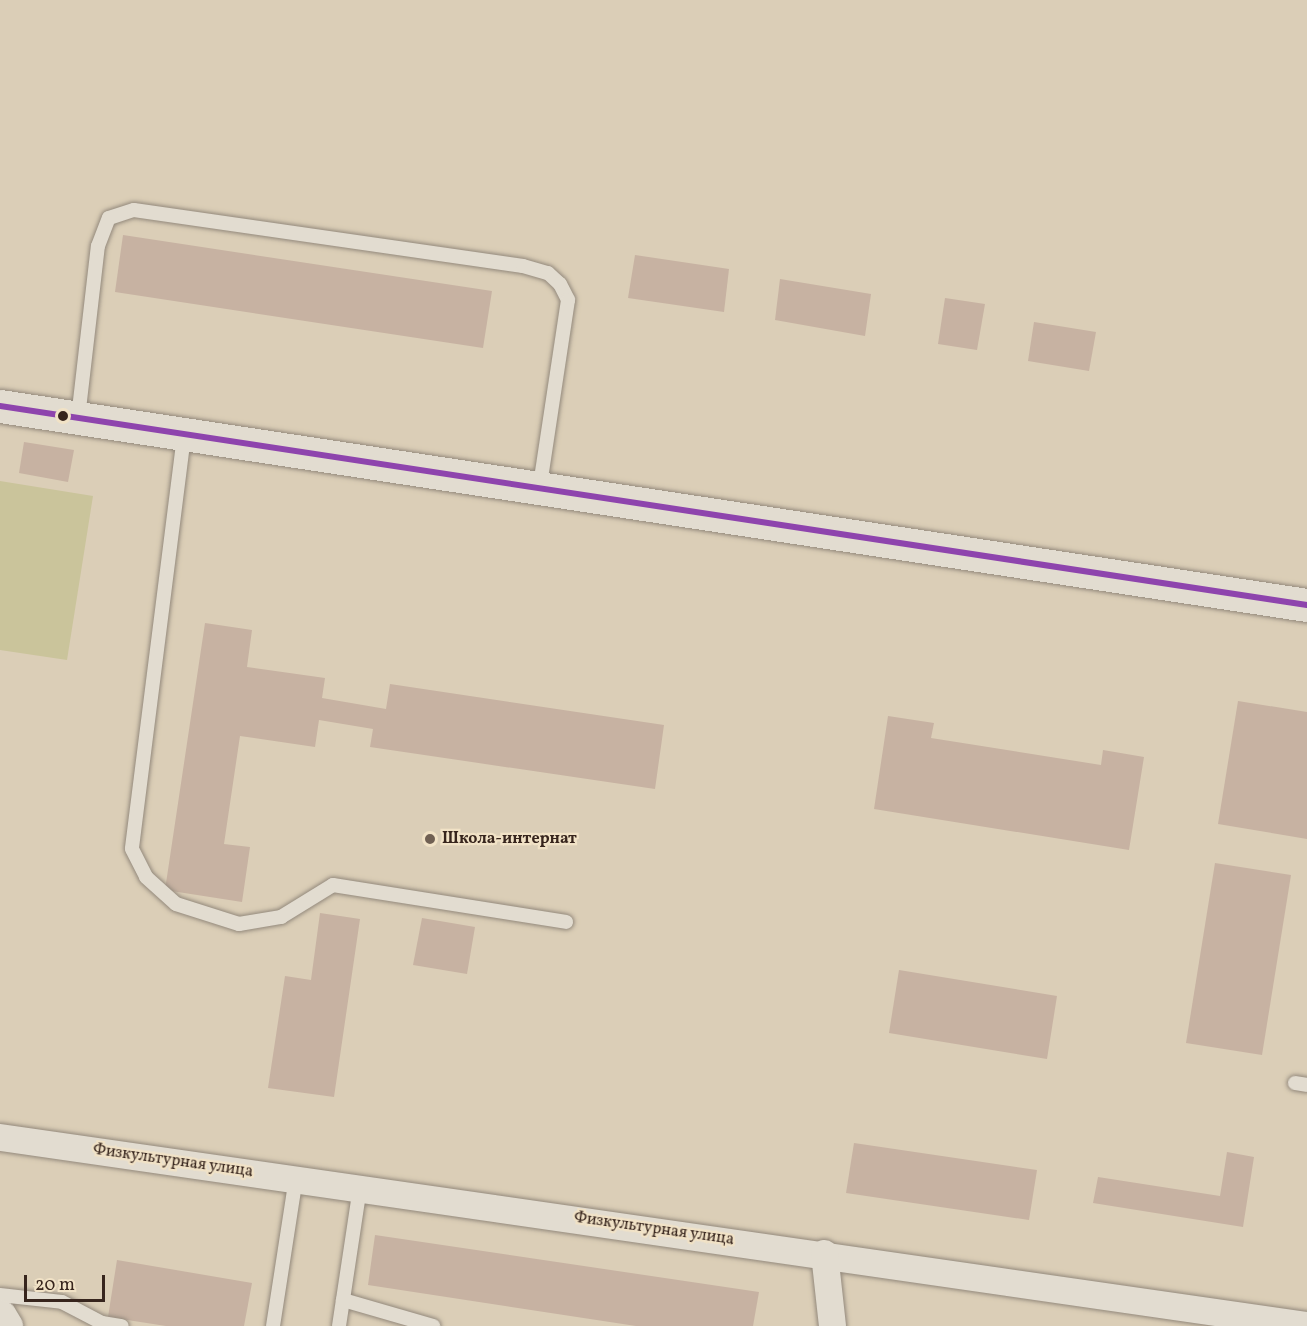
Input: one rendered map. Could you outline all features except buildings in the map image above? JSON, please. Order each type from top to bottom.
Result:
[{"type":"main road","points":[[0,406],[184,436],[540,486],[1307,605]]},
{"type":"main road","points":[[0,1316],[6,1326]]},
{"type":"street","name":"Физкультурная улица","points":[[0,1137],[1307,1325]]},
{"type":"street","points":[[824,1254],[832,1326]]},
{"type":"lane","points":[[78,420],[98,246],[109,218],[134,210],[146,211],[548,273],[560,284],[568,300],[540,486]]},
{"type":"lane","points":[[184,436],[132,849],[146,877],[176,904],[239,924],[281,918],[333,885],[566,922]]},
{"type":"lane","points":[[273,1326],[296,1178]]},
{"type":"lane","points":[[339,1326],[360,1187]]},
{"type":"lane","points":[[0,1295],[62,1302],[102,1323],[122,1326]]},
{"type":"lane","points":[[343,1300],[433,1326]]},
{"type":"shaded area","points":[[0,481],[93,496],[67,660],[0,650]]},
{"type":"transit line","points":[[0,406],[1307,605]]},
{"type":"place","name":"Школа-интернат","points":[[430,839]]}]
